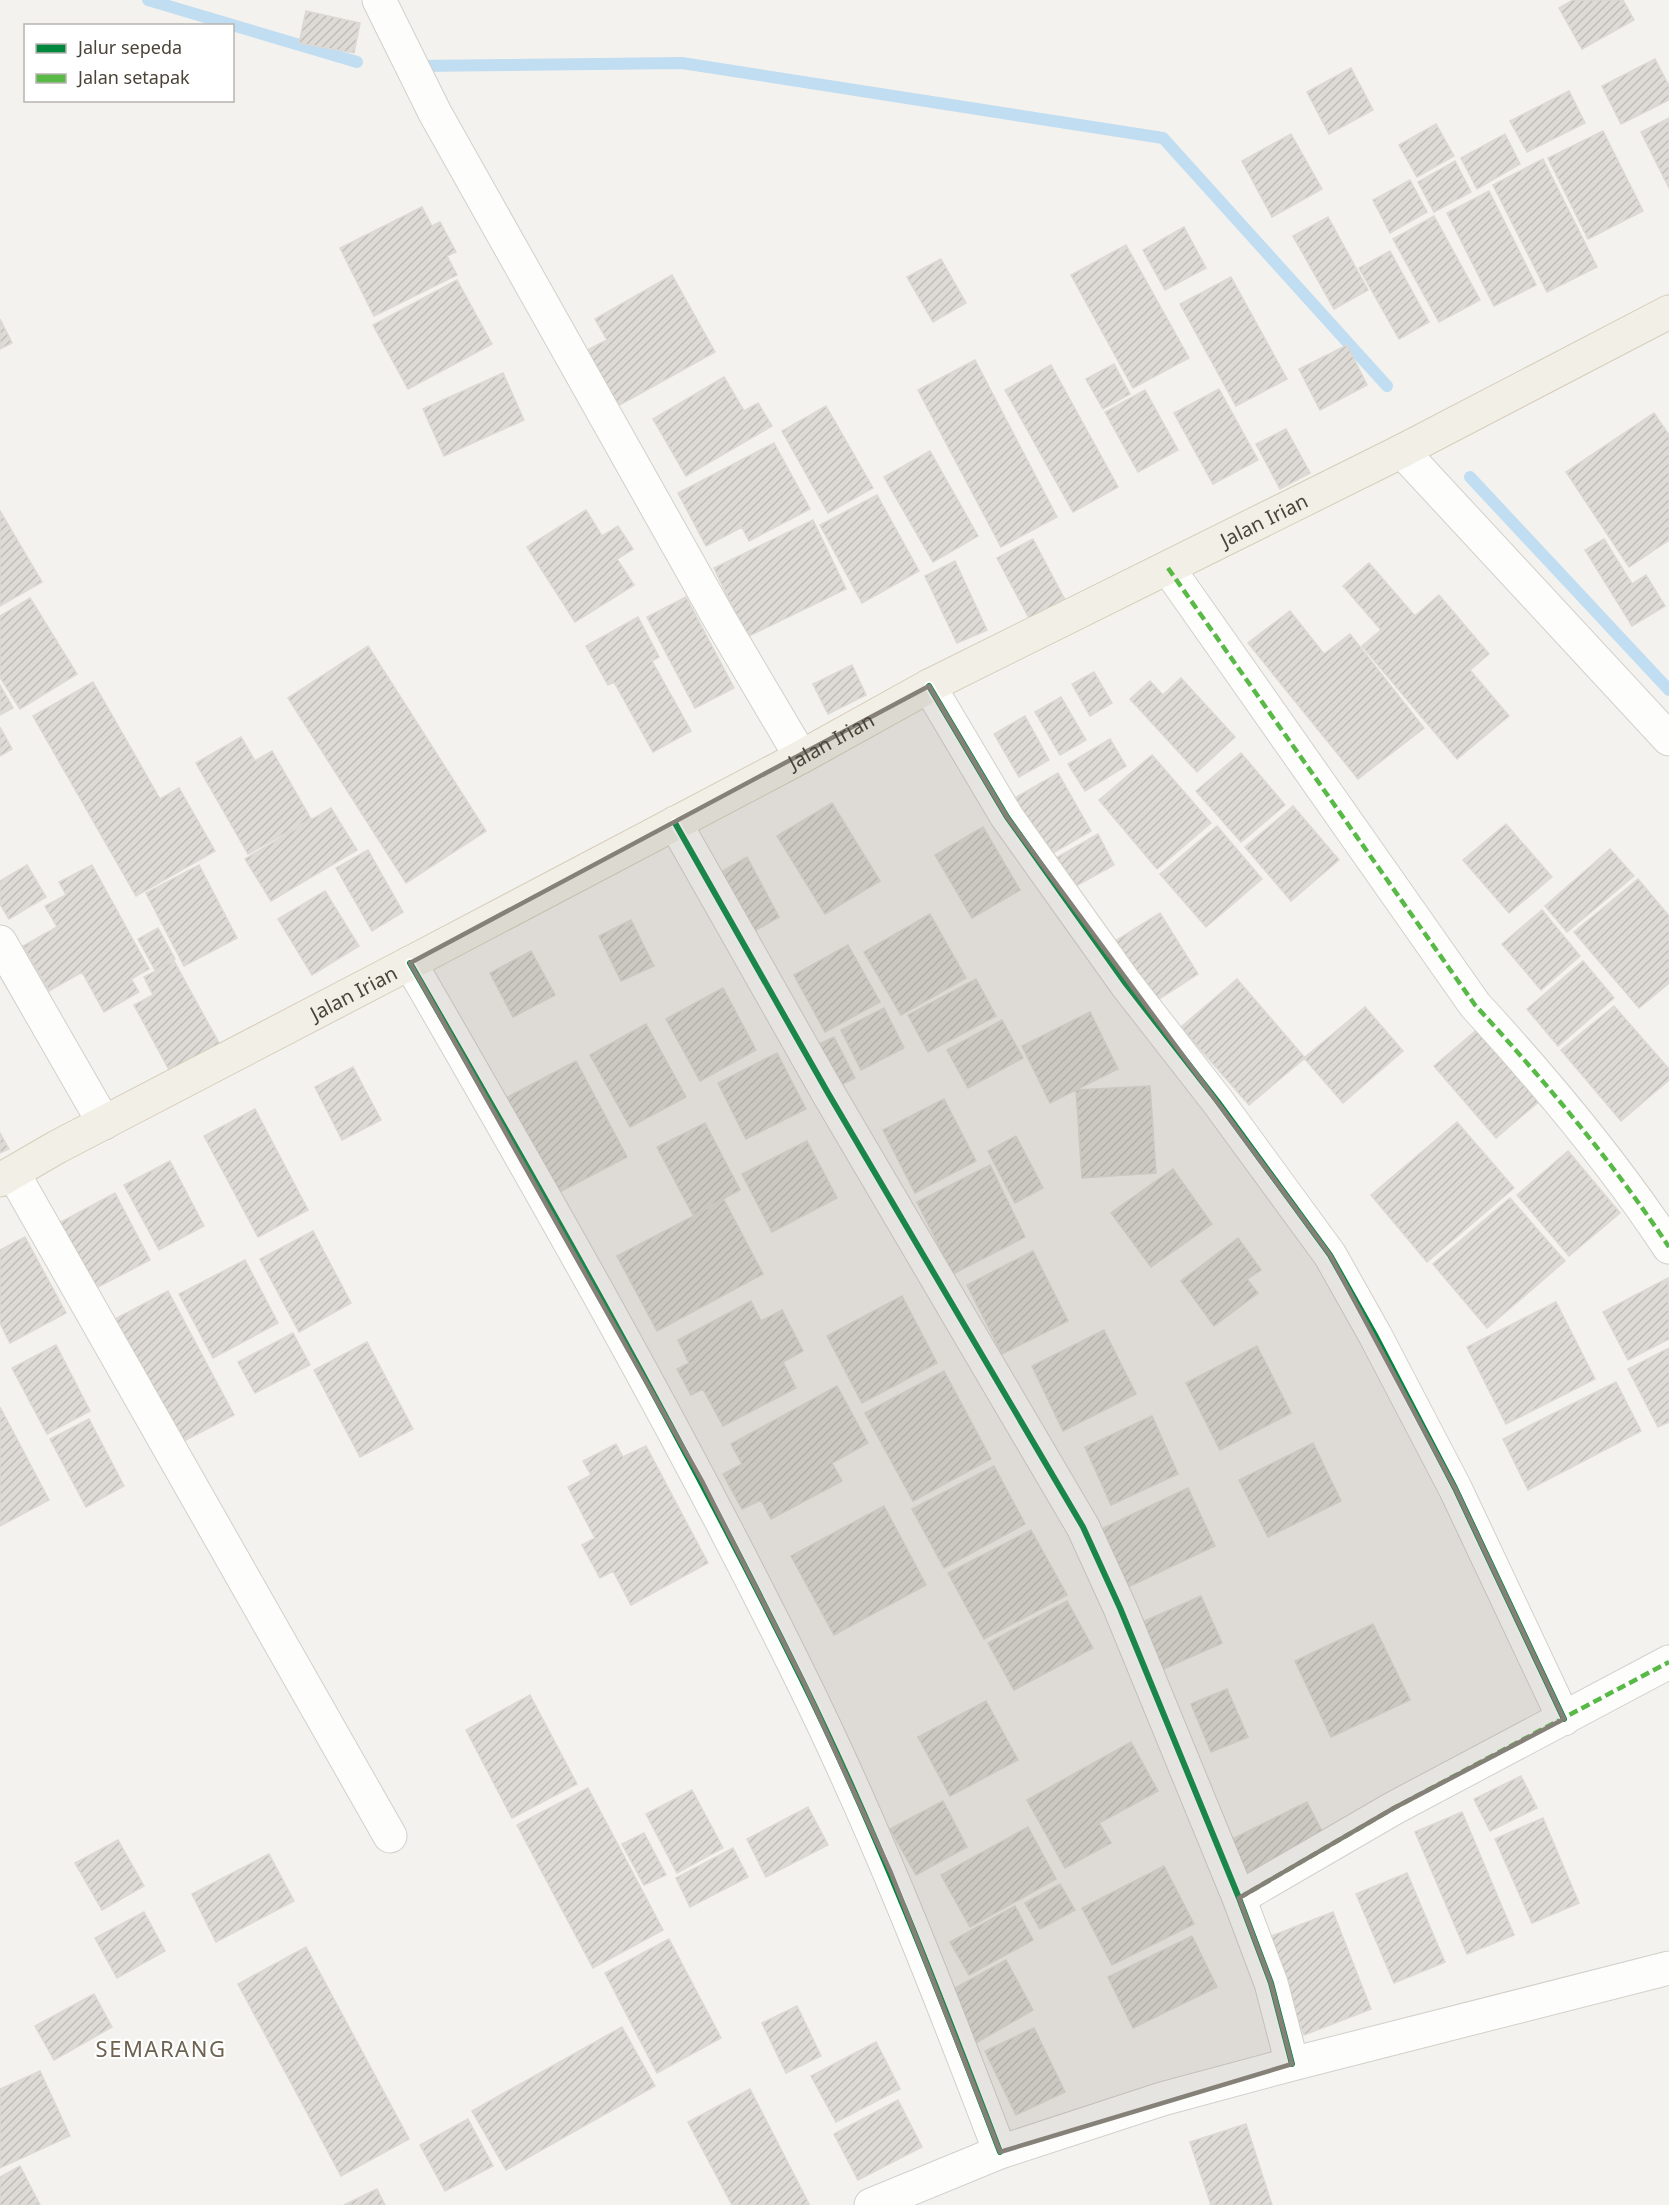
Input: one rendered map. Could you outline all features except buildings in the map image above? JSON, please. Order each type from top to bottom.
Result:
[{"type":"main road","name":"Jalan Irian","points":[[7,1176],[57,1147],[801,757],[929,686],[1402,452],[1669,312]]},
{"type":"street","points":[[379,0],[435,113],[719,618],[801,757]]},
{"type":"street","points":[[1402,452],[1669,739]]},
{"type":"street","points":[[1168,567],[1475,1005],[1527,1062],[1640,1203],[1669,1247]]},
{"type":"street","points":[[929,686],[1007,817],[1126,984],[1218,1102],[1330,1256],[1375,1335],[1455,1488],[1564,1719]]},
{"type":"street","points":[[675,823],[828,1093],[1083,1527],[1120,1608],[1239,1898],[1271,1983],[1292,2064]]},
{"type":"street","points":[[0,942],[104,1123]]},
{"type":"street","points":[[410,963],[507,1131],[702,1481],[803,1681],[891,1873],[1000,2152]]},
{"type":"street","points":[[7,1176],[390,1836]]},
{"type":"street","points":[[1239,1898],[1394,1808],[1669,1662]]},
{"type":"street","points":[[871,2205],[1000,2152],[1162,2099],[1669,1968]]},
{"type":"highlighted area","points":[[929,686],[1007,817],[1330,1255],[1455,1488],[1564,1719],[1394,1808],[1239,1898],[1271,1983],[1292,2064],[1000,2152],[891,1873],[803,1681],[702,1481],[410,963]]},
{"type":"waterway","points":[[148,0],[229,24]]},
{"type":"waterway","points":[[234,26],[357,62]]},
{"type":"waterway","points":[[413,66],[682,63],[1163,138],[1387,386]]},
{"type":"waterway","points":[[1470,477],[1669,690]]},
{"type":"marked path","points":[[1168,568],[1475,1005],[1577,1122],[1669,1247]]},
{"type":"marked path","points":[[1239,1898],[1394,1808],[1669,1662]]},
{"type":"cycle path","points":[[929,686],[1007,817],[1126,984],[1218,1102],[1330,1255],[1375,1335],[1455,1488],[1564,1719]]},
{"type":"cycle path","points":[[675,823],[828,1093],[1083,1527],[1120,1608],[1239,1898],[1271,1983],[1292,2064]]},
{"type":"cycle path","points":[[410,963],[562,1228],[660,1407],[801,1678],[881,1853],[1000,2152]]},
{"type":"district","name":"SEMARANG","points":[[161,2048]]}]
